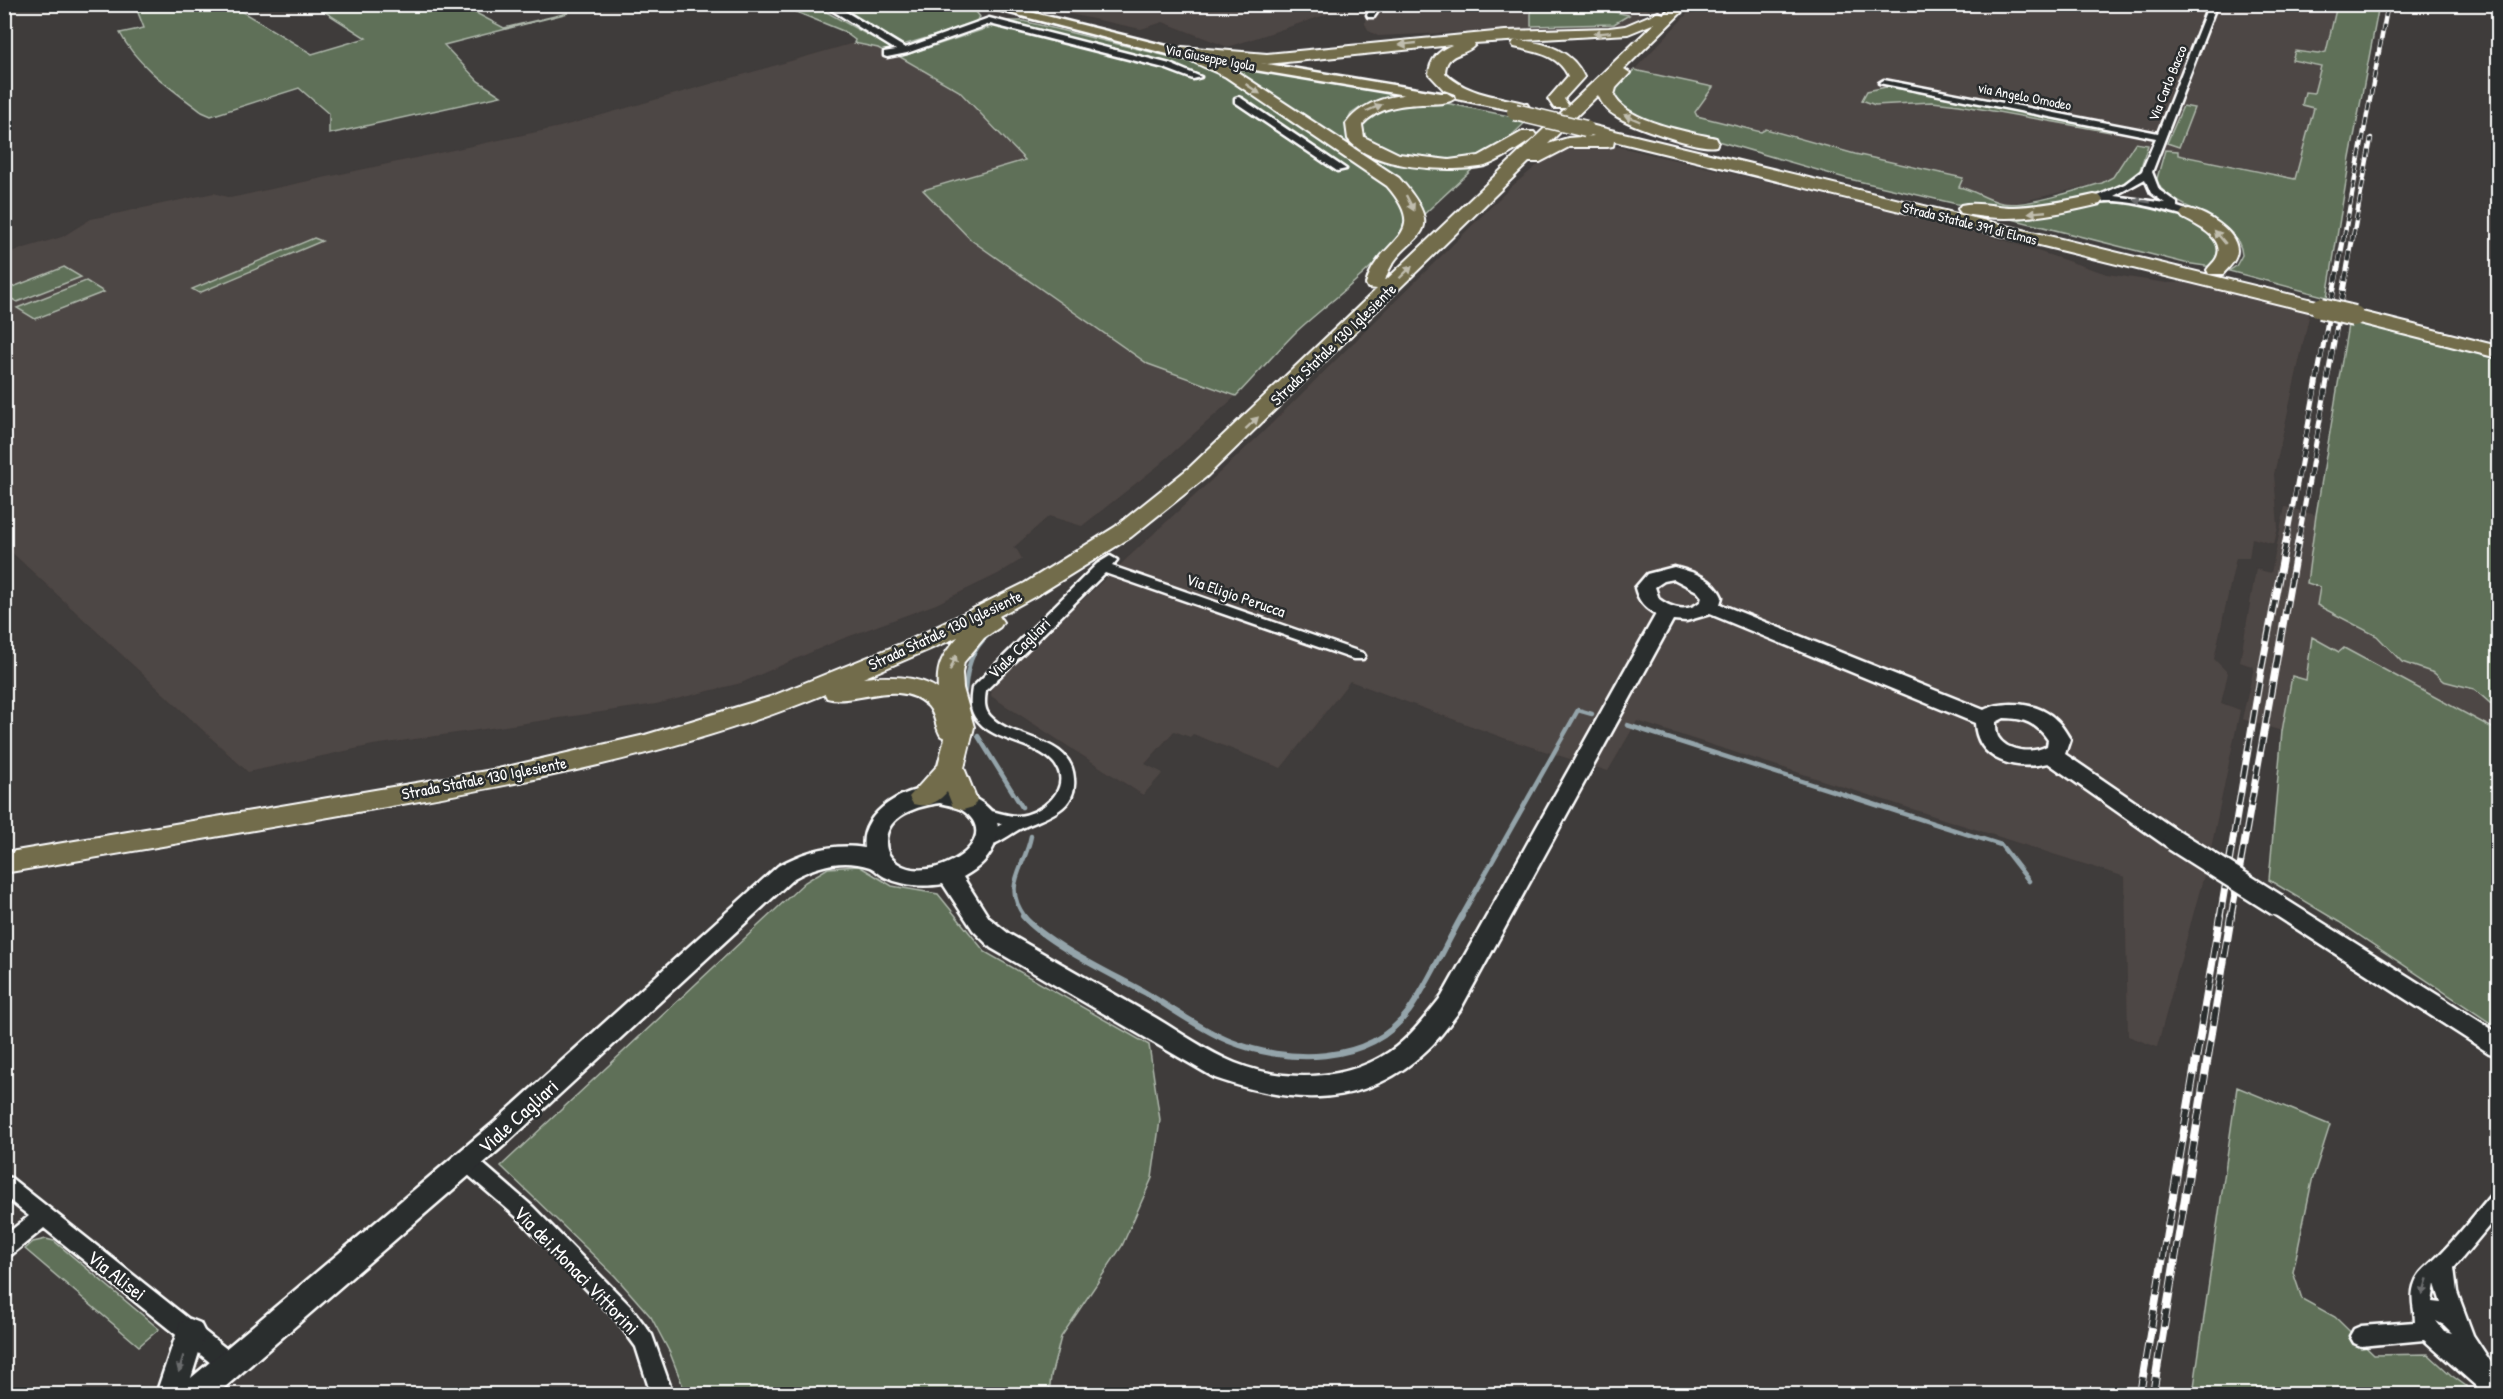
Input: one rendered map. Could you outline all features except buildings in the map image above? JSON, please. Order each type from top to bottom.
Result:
[{"type":"highway","name":"Strada Statale 130 Iglesiente","points":[[4,863],[498,778],[645,744],[779,703],[919,646],[989,612],[1123,532],[1198,472],[1257,418],[1683,4]]},
{"type":"highway","points":[[1185,52],[1266,59],[1505,35],[1609,32],[1628,30],[1664,10]]},
{"type":"highway","name":"Strada Statale 130 Iglesiente","points":[[4,847],[498,764],[648,729],[777,689],[850,660],[990,595],[1094,535],[1150,495],[1189,463],[1528,135],[1664,10]]},
{"type":"highway","points":[[1479,98],[1450,87],[1443,81],[1437,74],[1436,65],[1439,59],[1454,48],[1477,43],[1511,43],[1531,45],[1551,52],[1574,69],[1576,77],[1556,99],[1560,105]]},
{"type":"highway","points":[[1185,52],[1231,74],[1393,182],[1406,195],[1416,216],[1414,228],[1375,273],[1375,284]]},
{"type":"highway","points":[[1632,54],[1631,64],[1608,87],[1606,96],[1611,106],[1622,115],[1836,178],[1846,189]]},
{"type":"highway","points":[[1444,96],[1388,103],[1367,110],[1354,124],[1356,139],[1371,149],[1396,159],[1449,165],[1483,160],[1528,135]]},
{"type":"highway","name":"Strada Statale 391 di Elmas","points":[[1444,96],[1479,98],[1518,110]]},
{"type":"highway","name":"Strada Statale 391 di Elmas","points":[[1444,96],[1518,110],[2322,303],[2499,352]]},
{"type":"highway","points":[[1510,171],[1553,146],[1578,141],[1605,141],[1827,192],[1846,189]]},
{"type":"highway","points":[[2094,200],[2056,210],[2021,213],[1977,211],[1937,202],[1915,205],[1918,214],[2108,271],[2131,276],[2179,278]]},
{"type":"highway","points":[[2189,214],[2206,223],[2226,241],[2229,249],[2226,259],[2216,270]]},
{"type":"highway","name":"Strada Statale 391 di Elmas","points":[[2354,311],[2499,341]]},
{"type":"highway","points":[[922,797],[935,788],[951,768],[961,727],[950,688],[949,673],[952,660],[975,632],[1062,581],[1062,570]]},
{"type":"highway","points":[[779,703],[797,705],[836,692],[870,685],[905,687],[936,701],[945,711],[951,733],[956,740]]},
{"type":"highway","points":[[951,768],[973,807]]},
{"type":"main road","points":[[967,4],[987,10],[989,21],[1017,18],[1055,23]]},
{"type":"main road","name":"Via Giuseppe Igola","points":[[981,4],[1185,52],[1444,96]]},
{"type":"main road","name":"Via Giuseppe Igola","points":[[1003,4],[1185,52]]},
{"type":"main road","points":[[1664,574],[1685,575],[1704,585],[1710,592],[1711,599],[1708,606],[1686,614],[1667,612],[1657,608],[1645,595],[1645,588],[1648,582],[1664,574]]},
{"type":"main road","points":[[1708,606],[1985,719]]},
{"type":"main road","points":[[949,874],[981,924],[1000,941],[1224,1070],[1244,1078],[1287,1087],[1346,1084],[1368,1077],[1396,1061],[1418,1044],[1451,1003],[1667,612]]},
{"type":"main road","points":[[2000,711],[2012,711],[2037,717],[2055,733],[2058,741],[2057,749],[2052,755],[2036,760],[2002,752],[1985,736],[1983,728],[1985,719],[2000,711]]},
{"type":"main road","points":[[2052,755],[2174,840],[2498,1046]]},
{"type":"main road","points":[[940,795],[973,807],[987,824],[986,841],[976,858],[949,874],[929,878],[909,877],[892,871],[879,861],[873,848],[874,835],[880,822],[891,811],[906,802],[922,797],[940,795]]},
{"type":"main road","name":"Viale Cagliari","points":[[847,853],[874,835]]},
{"type":"main road","name":"Viale Cagliari","points":[[195,1395],[467,1162],[786,872],[815,858],[847,853],[879,861]]},
{"type":"main road","points":[[171,1395],[190,1333]]},
{"type":"street","points":[[826,4],[904,51]]},
{"type":"street","points":[[1371,15],[1379,4]]},
{"type":"street","name":"Via Carlo Bacco","points":[[2147,172],[2211,9],[2209,4]]},
{"type":"street","points":[[887,54],[904,51],[989,21],[1156,63],[1196,77]]},
{"type":"street","name":"via Angelo Omodeo","points":[[1884,82],[2160,136]]},
{"type":"street","points":[[1238,100],[1341,169]]},
{"type":"street","points":[[2094,200],[2122,191],[2135,184],[2147,172],[2155,191],[2189,214]]},
{"type":"street","points":[[2094,200],[2131,200],[2152,203],[2189,214]]},
{"type":"street","name":"Via Eligio Perucca","points":[[1106,564],[1358,656]]},
{"type":"street","name":"Viale Cagliari","points":[[986,841],[1019,822],[1037,817],[1058,803],[1068,782],[1068,772],[1053,754],[999,729],[984,719],[976,710],[975,697],[987,679],[1106,564]]},
{"type":"street","points":[[973,807],[1019,822]]},
{"type":"street","name":"Via dei Monaci Vittorini","points":[[467,1162],[526,1213],[624,1314],[645,1342],[662,1395]]},
{"type":"street","name":"Via Alisei","points":[[4,1184],[230,1365]]},
{"type":"street","points":[[2499,1201],[2443,1265],[2427,1278],[2422,1288],[2422,1304],[2431,1328],[2458,1360],[2499,1392]]},
{"type":"street","points":[[4,1249],[43,1217]]},
{"type":"street","points":[[2443,1265],[2447,1292],[2460,1330],[2499,1392]]},
{"type":"street","points":[[2434,1311],[2440,1312],[2460,1330],[2461,1341],[2451,1344],[2431,1328],[2434,1311]]},
{"type":"street","points":[[2361,1336],[2402,1334],[2431,1328]]},
{"type":"shaded area","points":[[1027,5],[1355,5],[1228,47],[1163,22],[1141,29]]},
{"type":"shaded area","points":[[1355,5],[1653,5],[1629,25],[1378,36],[1369,31],[1365,24],[1365,11]]},
{"type":"shaded area","points":[[1704,5],[2337,5],[2326,52],[2292,61],[2321,66],[2314,93],[2302,105],[2315,108],[2295,179],[2134,147],[2108,181],[2011,204],[1987,202],[1650,114],[1634,70],[1688,13],[1694,14]]},
{"type":"shaded area","points":[[854,43],[878,48],[891,56],[900,57],[959,91],[1025,160],[971,240],[1148,364],[1236,396],[1159,465],[1082,526],[1049,516],[1013,548],[1017,550],[1022,559],[998,574],[936,604],[839,640],[741,683],[656,704],[373,745],[248,772],[5,546],[4,254],[62,237],[91,219],[214,193],[230,198],[560,127]]},
{"type":"shaded area","points":[[1575,145],[1612,145],[1948,224],[2107,274],[2167,283],[2196,282],[2310,312],[2274,474],[2278,527],[2274,544],[2252,538],[2249,558],[2236,558],[2214,659],[2228,673],[2221,703],[2240,710],[2210,853],[2157,1047],[2128,1036],[2125,877],[1637,721],[1608,771],[1504,738],[1350,681],[1281,768],[1193,734],[1190,737],[1174,731],[1145,764],[1163,773],[1143,795],[991,696],[993,683],[1261,434],[1512,186],[1555,151]]},
{"type":"shaded area","points":[[2285,507],[2316,515],[2307,583],[2320,587],[2318,605],[2377,636],[2406,663],[2434,673],[2440,679],[2477,691],[2498,710],[2498,731],[2344,648],[2339,652],[2313,638],[2306,680],[2291,676],[2282,731],[2242,719],[2254,667],[2240,662],[2256,569],[2271,573]]},
{"type":"green space","points":[[135,5],[231,5],[312,54],[366,38],[314,5],[461,5],[504,28],[568,13],[444,45],[478,81],[501,96],[329,134],[329,114],[299,88],[211,116],[202,112],[156,77],[127,45],[120,33],[144,28]]},
{"type":"green space","points":[[779,5],[814,5],[893,49],[885,52],[878,48],[854,43],[855,40],[843,31]]},
{"type":"green space","points":[[835,5],[958,5],[974,9],[980,17],[973,24],[903,45]]},
{"type":"green space","points":[[1531,5],[1582,5],[1629,15],[1614,24],[1531,26]]},
{"type":"green space","points":[[2337,5],[2379,5],[2327,297],[2229,271],[2236,266],[2242,255],[2238,242],[2230,231],[2218,222],[2177,201],[2156,182],[2165,150],[2178,151],[2178,155],[2295,179],[2314,108],[2302,105],[2305,92],[2314,93],[2321,66],[2292,60],[2295,51],[2318,54],[2326,52]]},
{"type":"green space","points":[[1009,21],[1023,21],[1212,67],[1391,187],[1408,218],[1388,249],[1374,264],[1296,332],[1236,396],[1148,364],[971,240],[923,190],[1025,160],[959,91],[900,57]]},
{"type":"green space","points":[[1222,65],[1415,96],[1377,102],[1360,108],[1351,114],[1346,124],[1347,135],[1366,152],[1478,164],[1422,216],[1419,202],[1403,184]]},
{"type":"green space","points":[[1634,70],[1713,87],[1695,112],[1697,116],[1761,132],[1766,129],[1855,154],[1963,178],[1959,187],[2002,203],[2024,203],[2102,183],[2113,177],[2135,143],[2148,145],[2139,173],[2134,180],[2105,193],[2046,208],[1974,208],[1845,178],[1635,117],[1613,99],[1615,88]]},
{"type":"green space","points":[[1886,87],[2111,130],[2110,132],[1959,105],[1932,102],[1875,105],[1862,100],[1867,91]]},
{"type":"green space","points":[[1436,101],[1528,120],[1498,148],[1471,159],[1422,162],[1374,148],[1359,132],[1363,117],[1389,104]]},
{"type":"green space","points":[[2183,106],[2194,108],[2179,147],[2167,143]]},
{"type":"green space","points":[[2103,202],[2127,202],[2178,212],[2203,224],[2225,248],[2212,267],[2185,263],[2000,216]]},
{"type":"green space","points":[[314,238],[322,241],[199,293],[192,289]]},
{"type":"green space","points":[[64,267],[81,277],[17,302],[5,295],[5,290]]},
{"type":"green space","points":[[86,281],[104,292],[35,319],[17,308]]},
{"type":"green space","points":[[2349,319],[2498,357],[2498,710],[2474,689],[2443,681],[2434,673],[2402,662],[2377,636],[2317,605],[2320,587],[2307,583]]},
{"type":"green space","points":[[2312,637],[2339,652],[2344,648],[2498,731],[2498,1028],[2339,922],[2269,880],[2282,731],[2292,676],[2306,680]]},
{"type":"green space","points":[[859,866],[892,886],[938,894],[985,952],[1149,1045],[1160,1120],[1152,1178],[1122,1246],[1061,1337],[1049,1394],[686,1394],[670,1353],[651,1317],[615,1276],[501,1166],[805,882],[828,868]]},
{"type":"green space","points":[[2237,1087],[2330,1125],[2312,1181],[2293,1272],[2302,1299],[2335,1317],[2374,1355],[2428,1354],[2477,1394],[2193,1394]]},
{"type":"green space","points":[[46,1239],[54,1241],[159,1329],[139,1346],[25,1249],[33,1242]]},
{"type":"waterway","points":[[965,691],[971,660],[978,646],[989,634]]},
{"type":"waterway","points":[[1461,917],[1578,710],[1592,714]]},
{"type":"waterway","points":[[1627,725],[2001,845],[2029,881]]},
{"type":"waterway","points":[[978,736],[1022,807]]},
{"type":"waterway","points":[[1025,917],[1018,906],[1015,886],[1031,836]]},
{"type":"waterway","points":[[1023,916],[1034,927],[1064,948],[1218,1036],[1251,1049],[1300,1056],[1349,1051],[1372,1042],[1392,1029],[1416,1000],[1462,916]]},
{"type":"railway","points":[[2344,237],[2388,4]]},
{"type":"railway","points":[[2353,237],[2371,138]]},
{"type":"railway","points":[[2287,537],[2344,236]]},
{"type":"railway","points":[[2299,537],[2353,236]]},
{"type":"railway","points":[[2220,917],[2261,672],[2287,536]]},
{"type":"railway","points":[[2231,917],[2299,536]]},
{"type":"railway","points":[[2140,1394],[2220,916]]},
{"type":"railway","points":[[2153,1394],[2231,916]]}]
